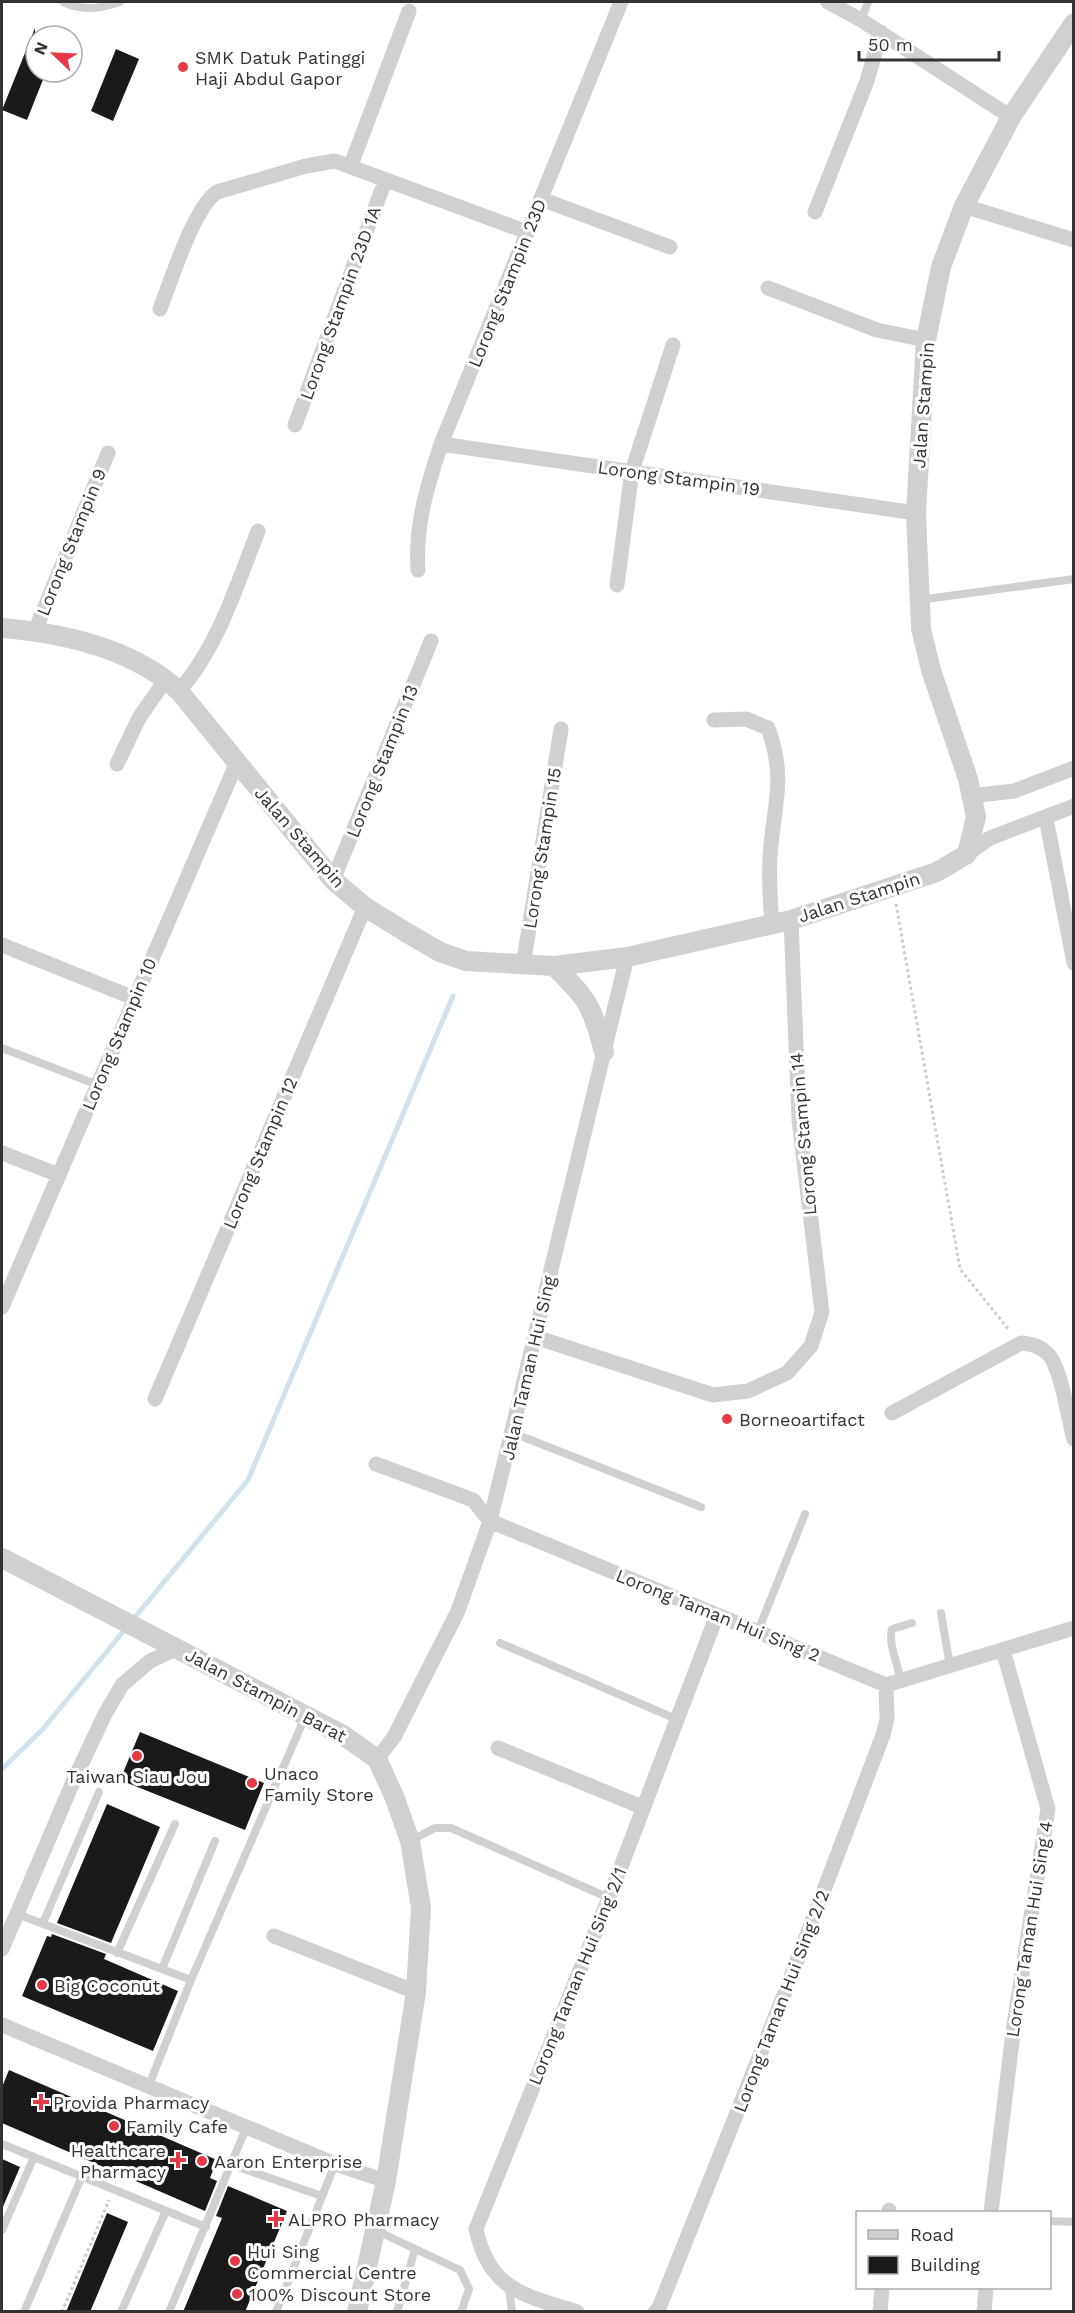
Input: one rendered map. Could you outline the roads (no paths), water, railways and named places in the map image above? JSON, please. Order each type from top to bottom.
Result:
[{"type":"street","name":"Lorong Stampin 23D","points":[[418,570],[416,539],[420,514],[441,444],[621,2]]},
{"type":"street","points":[[828,2],[861,20],[1011,117]]},
{"type":"street","points":[[351,165],[409,10]]},
{"type":"street","name":"Jalan Stampin","points":[[2,628],[35,630],[82,641],[119,655],[173,685],[333,880],[365,907],[440,952],[466,961],[522,966],[554,966],[627,957],[781,921],[937,872],[967,854],[976,817],[931,670],[921,629],[916,513],[926,340],[941,267],[964,206],[1011,117],[1074,23]]},
{"type":"street","points":[[815,212],[867,81],[880,32]]},
{"type":"street","points":[[160,309],[198,216],[209,198],[217,192],[306,166],[335,161],[351,165],[385,181],[526,232]]},
{"type":"street","name":"Lorong Stampin 23D 1A","points":[[295,425],[385,181]]},
{"type":"street","points":[[541,199],[670,247]]},
{"type":"street","points":[[964,206],[1074,240]]},
{"type":"street","points":[[768,288],[878,330],[926,340]]},
{"type":"street","points":[[616,585],[632,471],[673,345]]},
{"type":"street","name":"Lorong Stampin 19","points":[[441,444],[916,513]]},
{"type":"street","name":"Lorong Stampin 9","points":[[35,630],[108,453]]},
{"type":"street","points":[[117,764],[139,718],[173,685],[198,666],[212,640],[258,531]]},
{"type":"street","name":"Lorong Stampin 13","points":[[333,880],[431,641]]},
{"type":"street","name":"Lorong Stampin 14","points":[[535,1337],[713,1395],[748,1390],[787,1373],[811,1346],[822,1312],[799,1120],[781,921],[770,858],[780,774],[776,751],[768,728],[746,719],[714,720]]},
{"type":"street","name":"Lorong Stampin 15","points":[[522,966],[561,729]]},
{"type":"street","name":"Lorong Stampin 10","points":[[2,1307],[237,762]]},
{"type":"street","points":[[971,796],[1014,790],[1074,768]]},
{"type":"street","points":[[967,854],[990,838],[1074,806]]},
{"type":"street","points":[[1046,818],[1074,963]]},
{"type":"street","name":"Lorong Stampin 12","points":[[155,1399],[365,907]]},
{"type":"street","points":[[2,945],[134,998]]},
{"type":"street","name":"Jalan Taman Hui Sing","points":[[377,1759],[394,1737],[458,1611],[490,1521],[627,957]]},
{"type":"street","points":[[554,966],[583,993],[594,1014],[604,1053]]},
{"type":"street","points":[[2,1153],[59,1175]]},
{"type":"street","points":[[892,1413],[1021,1343],[1035,1345],[1049,1354],[1057,1372],[1074,1439]]},
{"type":"street","name":"Lorong Taman Hui Sing 2","points":[[376,1464],[473,1500],[490,1521],[717,1615],[893,1682]]},
{"type":"street","name":"Jalan Stampin Barat","points":[[2,1558],[343,1735],[377,1759]]},
{"type":"street","name":"Lorong Taman Hui Sing 2/1","points":[[509,2288],[482,2255],[476,2229],[609,1898],[717,1615]]},
{"type":"street","points":[[893,1682],[950,1667],[1074,1628]]},
{"type":"street","points":[[2,1949],[72,1782],[122,1685],[150,1661],[178,1648]]},
{"type":"street","name":"Lorong Taman Hui Sing 4","points":[[991,2211],[1014,2025],[1048,1809],[1003,1650]]},
{"type":"street","name":"Lorong Taman Hui Sing 2/2","points":[[655,2312],[659,2308],[776,2016],[883,1736],[893,1682]]},
{"type":"street","points":[[498,1748],[642,1807]]},
{"type":"street","points":[[357,2312],[377,2231],[416,1992],[421,1908],[410,1841],[394,1796],[377,1759]]},
{"type":"street","points":[[274,1936],[416,1992]]},
{"type":"street","points":[[2,2025],[335,2164],[386,2181]]},
{"type":"street","points":[[509,2288],[577,2312]]},
{"type":"street","points":[[880,2312],[882,2289]]},
{"type":"street","points":[[984,2312],[986,2289]]},
{"type":"lane","points":[[63,2],[79,8],[94,8],[120,2]]},
{"type":"lane","points":[[861,20],[868,2]]},
{"type":"lane","points":[[918,600],[1074,579]]},
{"type":"lane","points":[[2,1048],[98,1085]]},
{"type":"lane","points":[[513,1433],[701,1508]]},
{"type":"lane","points":[[758,1631],[805,1514]]},
{"type":"lane","points":[[941,1613],[950,1667]]},
{"type":"lane","points":[[893,1682],[898,1664],[890,1639],[892,1629],[912,1623]]},
{"type":"lane","points":[[500,1643],[676,1719]]},
{"type":"lane","points":[[149,2085],[190,1980],[306,1716]]},
{"type":"lane","points":[[43,1923],[99,1792]]},
{"type":"lane","points":[[117,1953],[175,1824]]},
{"type":"lane","points":[[410,1841],[435,1828],[451,1828],[609,1898]]},
{"type":"lane","points":[[162,1969],[215,1841]]},
{"type":"lane","points":[[17,1914],[190,1980]]},
{"type":"lane","points":[[169,2312],[248,2126]]},
{"type":"lane","points":[[2,2144],[206,2228]]},
{"type":"lane","points":[[2,2230],[34,2157]]},
{"type":"lane","points":[[276,2312],[335,2164]]},
{"type":"lane","points":[[232,2165],[322,2196]]},
{"type":"lane","points":[[24,2312],[82,2176]]},
{"type":"lane","points":[[121,2312],[165,2212]]},
{"type":"lane","points":[[1051,2221],[1074,2222]]},
{"type":"lane","points":[[377,2231],[460,2270],[469,2289],[461,2312]]},
{"type":"lane","points":[[398,2312],[415,2249]]},
{"type":"lane","points":[[509,2288],[512,2312]]},
{"type":"waterway","points":[[2,1769],[43,1729],[248,1480],[453,996]]},
{"type":"place","name":"SMK Datuk Patinggi Haji Abdul Gapor","points":[[183,67]]},
{"type":"place","name":"Borneoartifact","points":[[727,1419]]},
{"type":"place","name":"Taiwan Siau Jou","points":[[137,1756]]},
{"type":"place","name":"Unaco Family Store","points":[[252,1783]]},
{"type":"place","name":"Big Coconut","points":[[42,1985]]},
{"type":"place","name":"Provida Pharmacy","points":[[41,2102]]},
{"type":"place","name":"Family Cafe","points":[[114,2126]]},
{"type":"place","name":"Healthcare Pharmacy","points":[[178,2160]]},
{"type":"place","name":"Aaron Enterprise","points":[[202,2161]]},
{"type":"place","name":"ALPRO Pharmacy","points":[[276,2219]]},
{"type":"place","name":"Hui Sing Commercial Centre","points":[[235,2261]]},
{"type":"place","name":"100% Discount Store","points":[[237,2294]]}]
